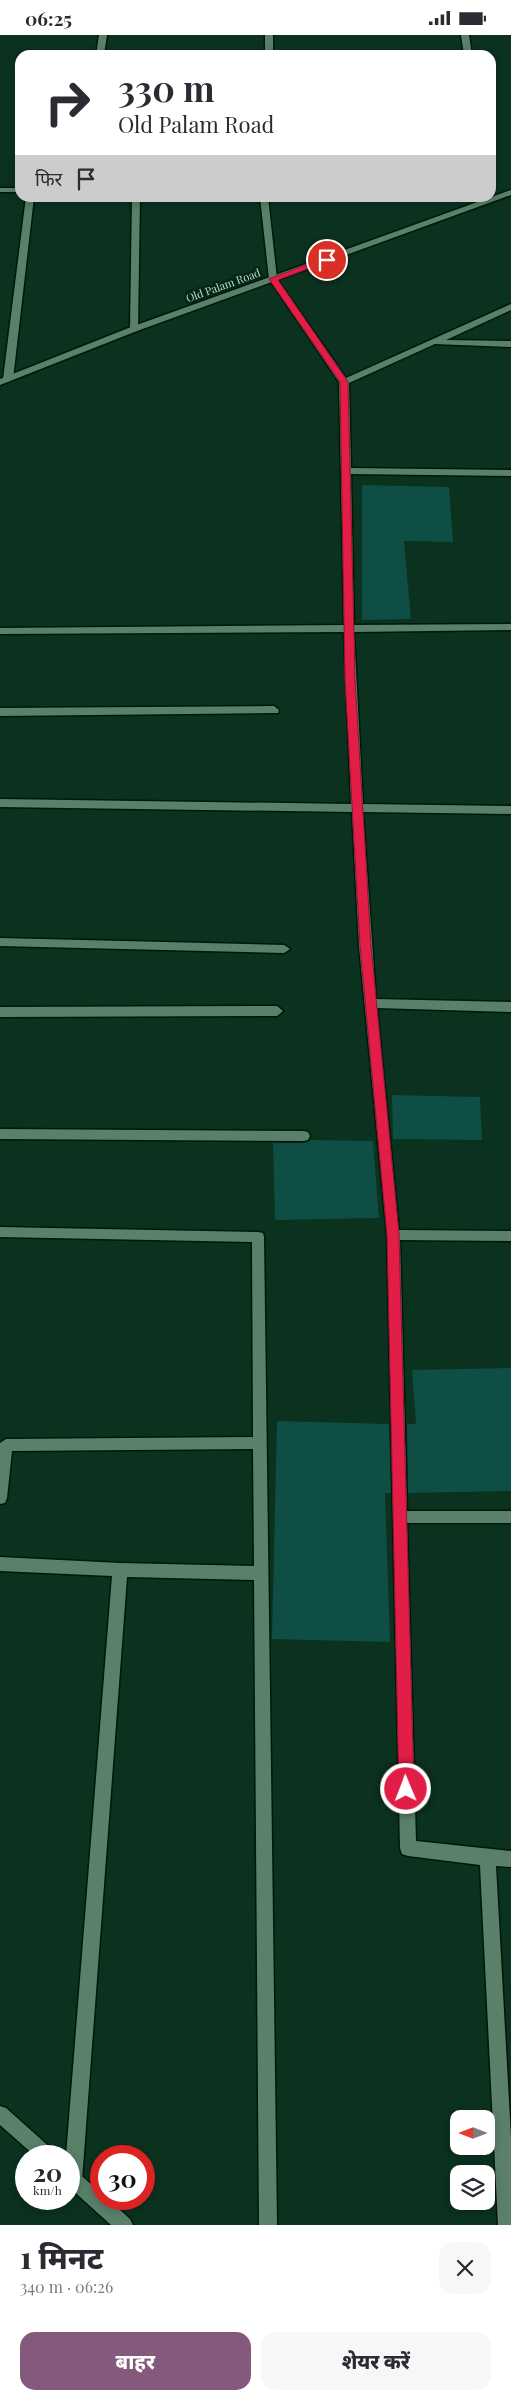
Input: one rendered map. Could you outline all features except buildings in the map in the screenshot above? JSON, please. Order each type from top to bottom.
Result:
[{"type":"street","points":[[101,50],[103,35]]},
{"type":"street","points":[[269,50],[270,35]]},
{"type":"street","points":[[465,35],[467,50]]},
{"type":"street","points":[[0,190],[15,190]]},
{"type":"street","name":"Old Palam Road","points":[[496,196],[511,192]]},
{"type":"street","points":[[4,380],[29,202]]},
{"type":"street","points":[[134,329],[136,202]]},
{"type":"street","points":[[265,202],[273,279],[344,382],[347,471],[348,629],[358,808],[371,1003],[393,1235],[408,1847],[488,1858],[511,1859]]},
{"type":"street","name":"Old Palam Road","points":[[4,380],[134,329],[479,202]]},
{"type":"street","points":[[344,382],[511,307]]},
{"type":"street","points":[[433,342],[511,345]]},
{"type":"street","points":[[347,471],[511,473]]},
{"type":"street","points":[[0,631],[511,627]]},
{"type":"street","points":[[0,712],[274,710]]},
{"type":"street","points":[[0,803],[511,810]]},
{"type":"street","points":[[0,942],[284,949]]},
{"type":"street","points":[[371,1003],[511,1007]]},
{"type":"street","points":[[0,1012],[277,1011]]},
{"type":"street","points":[[0,1133],[304,1136]]},
{"type":"street","points":[[0,1232],[258,1237],[268,2225]]},
{"type":"street","points":[[393,1235],[511,1236]]},
{"type":"street","points":[[0,1498],[6,1445],[261,1443]]},
{"type":"street","points":[[400,1517],[511,1517]]},
{"type":"street","points":[[0,1564],[120,1570],[262,1573]]},
{"type":"street","points":[[74,2145],[120,1570]]},
{"type":"street","points":[[488,1858],[507,2225]]},
{"type":"street","points":[[0,2114],[35,2145]]},
{"type":"street","points":[[80,2186],[124,2225]]},
{"type":"route","points":[[327,260],[273,279],[344,382],[350,680],[366,946],[393,1235],[406,1789]]}]
